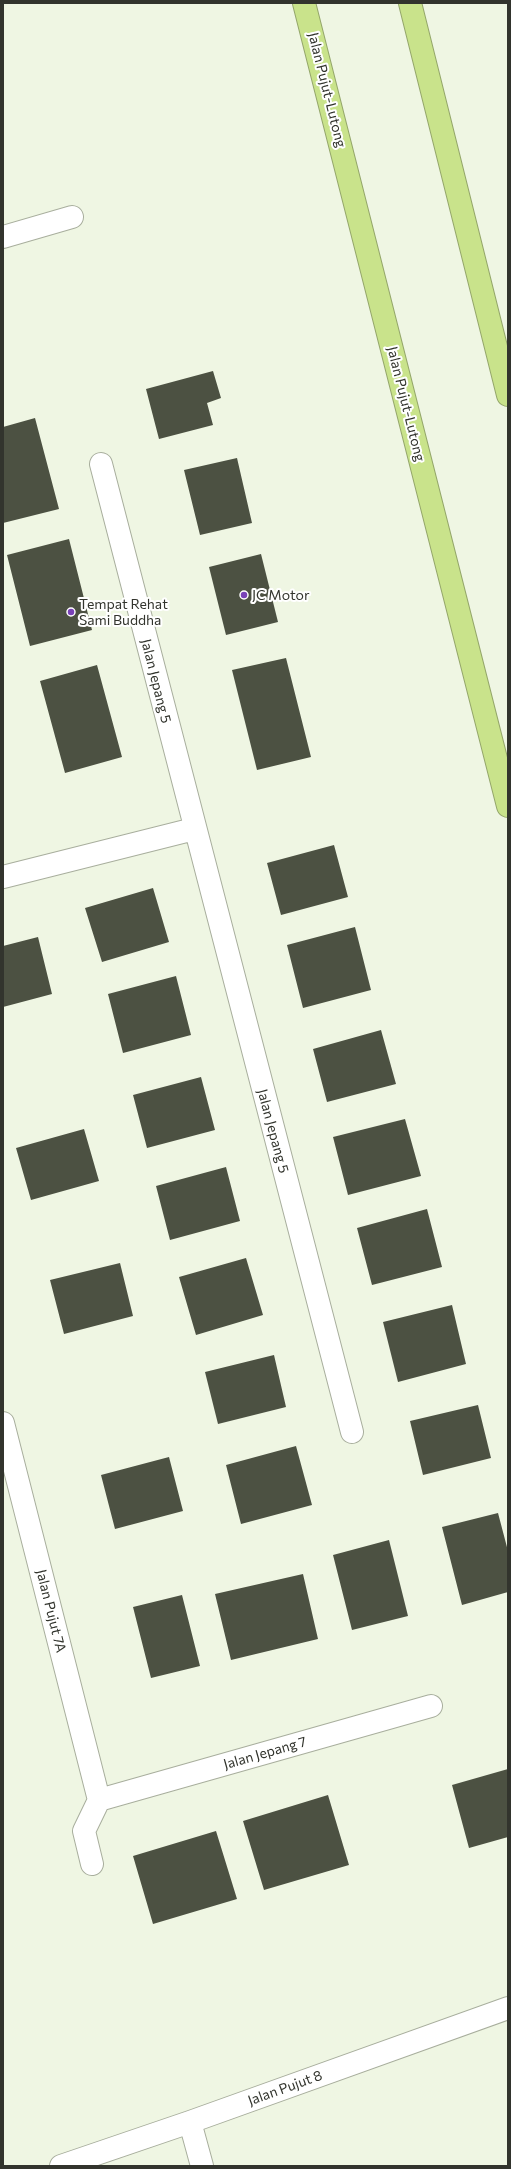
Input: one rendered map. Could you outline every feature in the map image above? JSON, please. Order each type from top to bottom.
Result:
[{"type":"highway","name":"Jalan Pujut-Lutong","points":[[304,3],[508,806]]},
{"type":"highway","points":[[410,3],[508,395]]},
{"type":"street","points":[[3,237],[72,217]]},
{"type":"street","name":"Jalan Jepang 5","points":[[101,464],[194,829],[352,1432]]},
{"type":"street","points":[[3,877],[194,829]]},
{"type":"street","name":"Jalan Pujut 7A","points":[[4,1429],[99,1800]]},
{"type":"street","name":"Jalan Jepang 7","points":[[99,1800],[431,1706]]},
{"type":"street","points":[[92,1864],[84,1831],[99,1800]]},
{"type":"street","name":"Jalan Pujut 8","points":[[61,2166],[190,2122],[508,2008]]},
{"type":"street","points":[[190,2122],[202,2166]]},
{"type":"building","points":[[213,371],[221,398],[207,403],[213,425],[159,439],[146,389]]},
{"type":"building","points":[[35,418],[59,509],[3,523],[3,427]]},
{"type":"building","points":[[237,458],[252,523],[200,535],[184,470]]},
{"type":"building","points":[[69,539],[92,630],[30,646],[7,555]]},
{"type":"building","name":"JC Motor","points":[[261,554],[278,622],[226,635],[209,567]]},
{"type":"building","points":[[286,658],[311,757],[257,770],[232,670]]},
{"type":"building","points":[[97,665],[122,757],[65,773],[40,681]]},
{"type":"building","points":[[334,845],[348,897],[281,915],[267,863]]},
{"type":"building","points":[[153,888],[169,942],[102,962],[85,908]]},
{"type":"building","points":[[355,927],[371,990],[303,1008],[287,945]]},
{"type":"building","points":[[38,937],[52,994],[3,1007],[3,946]]},
{"type":"building","points":[[176,976],[191,1035],[123,1053],[108,994]]},
{"type":"building","points":[[381,1030],[396,1084],[327,1102],[313,1049]]},
{"type":"building","points":[[201,1077],[215,1130],[147,1148],[133,1095]]},
{"type":"building","points":[[405,1119],[421,1176],[348,1195],[333,1137]]},
{"type":"building","points":[[84,1129],[99,1181],[31,1200],[16,1148]]},
{"type":"building","points":[[226,1167],[240,1221],[170,1240],[156,1186]]},
{"type":"building","points":[[427,1209],[442,1267],[372,1285],[357,1228]]},
{"type":"building","points":[[246,1258],[263,1315],[196,1335],[179,1277]]},
{"type":"building","points":[[120,1263],[133,1316],[64,1334],[50,1280]]},
{"type":"building","points":[[452,1305],[466,1364],[398,1382],[383,1322]]},
{"type":"building","points":[[274,1355],[286,1407],[218,1424],[205,1372]]},
{"type":"building","points":[[478,1405],[491,1458],[423,1475],[410,1421]]},
{"type":"building","points":[[296,1446],[312,1505],[241,1524],[226,1465]]},
{"type":"building","points":[[169,1457],[183,1511],[115,1529],[101,1475]]},
{"type":"building","points":[[498,1513],[508,1551],[508,1592],[462,1605],[442,1527]]},
{"type":"building","points":[[389,1540],[408,1616],[352,1630],[333,1555]]},
{"type":"building","points":[[303,1574],[318,1639],[231,1660],[215,1594]]},
{"type":"building","points":[[182,1595],[200,1666],[151,1678],[133,1607]]},
{"type":"building","points":[[508,1769],[508,1837],[469,1848],[452,1785]]},
{"type":"building","points":[[328,1795],[349,1865],[264,1890],[243,1821]]},
{"type":"building","points":[[216,1831],[237,1899],[153,1924],[133,1856]]},
{"type":"place","name":"JC Motor","points":[[244,595]]},
{"type":"place","name":"Tempat Rehat Sami Buddha","points":[[71,612]]}]
